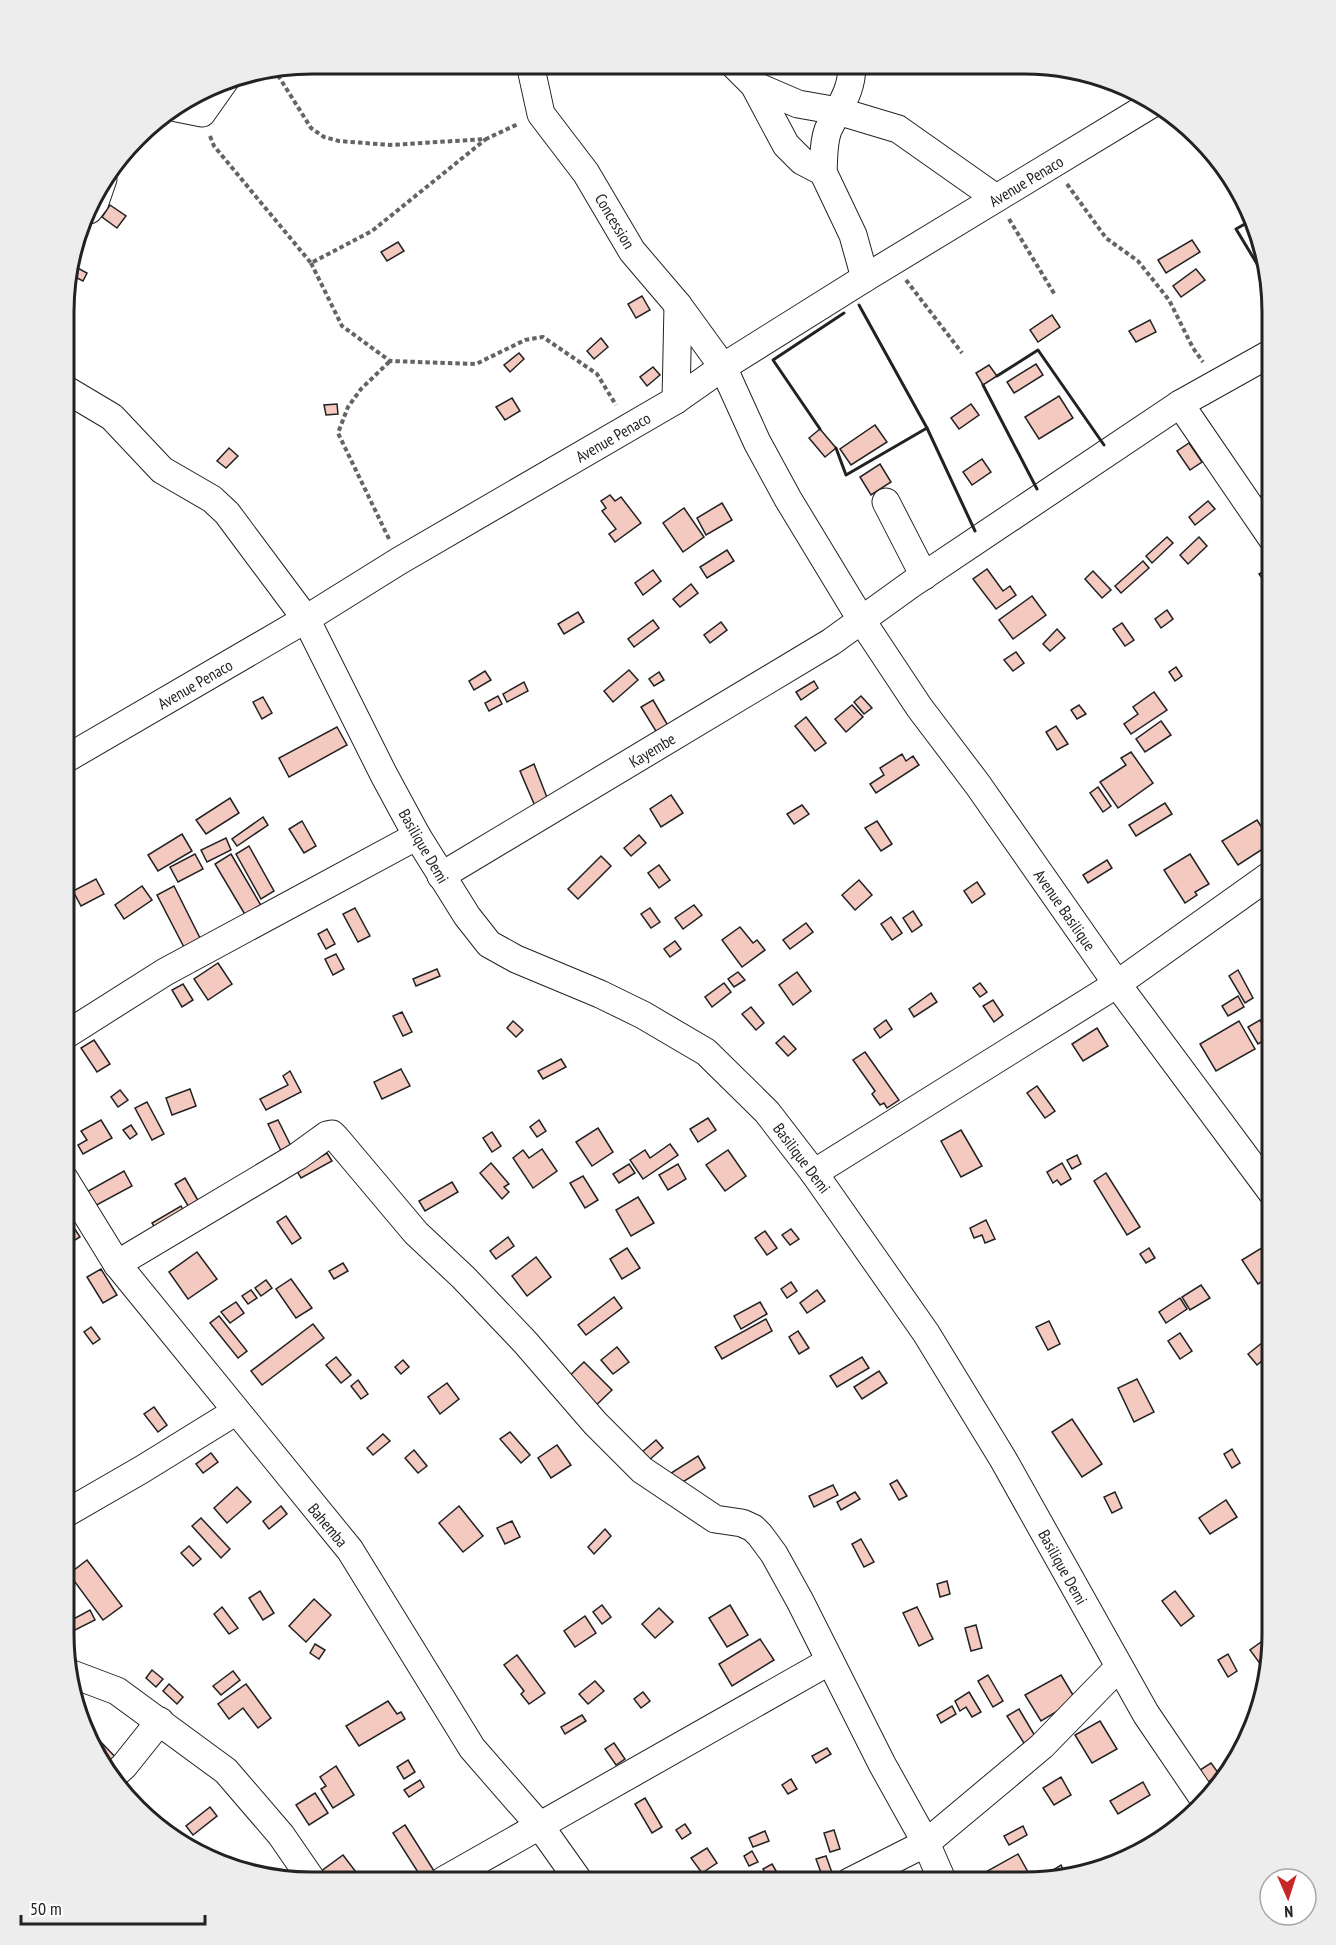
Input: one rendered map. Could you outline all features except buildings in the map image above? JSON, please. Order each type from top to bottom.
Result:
[{"type":"street","name":"Concession","points":[[532,74],[541,114],[586,173],[632,251],[678,305],[723,368]]},
{"type":"street","points":[[743,74],[754,85],[786,144],[802,161],[823,172]]},
{"type":"street","points":[[852,74],[848,95],[828,131],[823,172],[853,235],[865,278]]},
{"type":"street","points":[[754,85],[798,104],[838,111],[898,129],[996,198]]},
{"type":"street","name":"Avenue Penaco","points":[[74,754],[676,400],[865,278],[1147,107]]},
{"type":"street","points":[[676,400],[678,305]]},
{"type":"street","name":"Kayembe","points":[[441,876],[831,642],[924,576],[1180,404],[1262,358]]},
{"type":"street","name":"Avenue Basilique","points":[[723,368],[757,442],[788,499],[861,621],[919,707],[978,785],[1117,984],[1262,1179]]},
{"type":"street","name":"Basilique Demi","points":[[74,394],[112,417],[162,470],[212,499],[227,513],[306,619],[417,836],[466,916],[489,944],[516,959],[600,994],[643,1015],[706,1052],[767,1112],[814,1173],[932,1343],[1003,1459],[1146,1714],[1200,1794]]},
{"type":"street","points":[[1180,404],[1262,524]]},
{"type":"street","points":[[886,502],[924,576]]},
{"type":"street","points":[[74,1029],[165,972],[417,836]]},
{"type":"street","points":[[814,1173],[1117,984],[1262,881]]},
{"type":"street","points":[[117,1264],[332,1134],[416,1233],[471,1285],[525,1342],[595,1423],[642,1470],[715,1520],[742,1523],[753,1528],[760,1535],[774,1554],[800,1600],[882,1764],[926,1843],[939,1872]]},
{"type":"street","name":"Bahemba","points":[[74,1194],[117,1264],[235,1412],[350,1550],[472,1748],[540,1826],[573,1872]]},
{"type":"street","points":[[74,1509],[235,1412]]},
{"type":"street","points":[[458,1872],[830,1661]]},
{"type":"street","points":[[867,1872],[926,1843],[1042,1746],[1119,1667]]},
{"type":"street","points":[[77,1676],[117,1691],[226,1771],[281,1835],[306,1872]]},
{"type":"street","points":[[118,1771],[160,1721]]},
{"type":"path","points":[[279,76],[311,128],[339,141],[390,145],[486,139]]},
{"type":"path","points":[[189,110],[214,146],[311,263],[342,326],[390,361],[476,364],[525,340],[543,337],[597,375],[630,427]]},
{"type":"path","points":[[311,263],[372,231],[486,139],[541,114]]},
{"type":"path","points":[[1053,165],[1106,238],[1138,261],[1169,300],[1193,348],[1217,382]]},
{"type":"path","points":[[996,198],[1055,295]]},
{"type":"path","points":[[892,262],[962,353]]},
{"type":"path","points":[[390,361],[361,389],[348,407],[338,433],[399,561]]},
{"type":"wall","points":[[1245,224],[1236,229],[1258,266]]},
{"type":"wall","points":[[836,448],[846,475],[927,428],[859,305]]},
{"type":"wall","points":[[820,429],[773,360],[844,313]]},
{"type":"wall","points":[[997,376],[1038,350],[1104,445]]},
{"type":"wall","points":[[983,385],[1037,489]]},
{"type":"wall","points":[[927,428],[975,531]]}]
